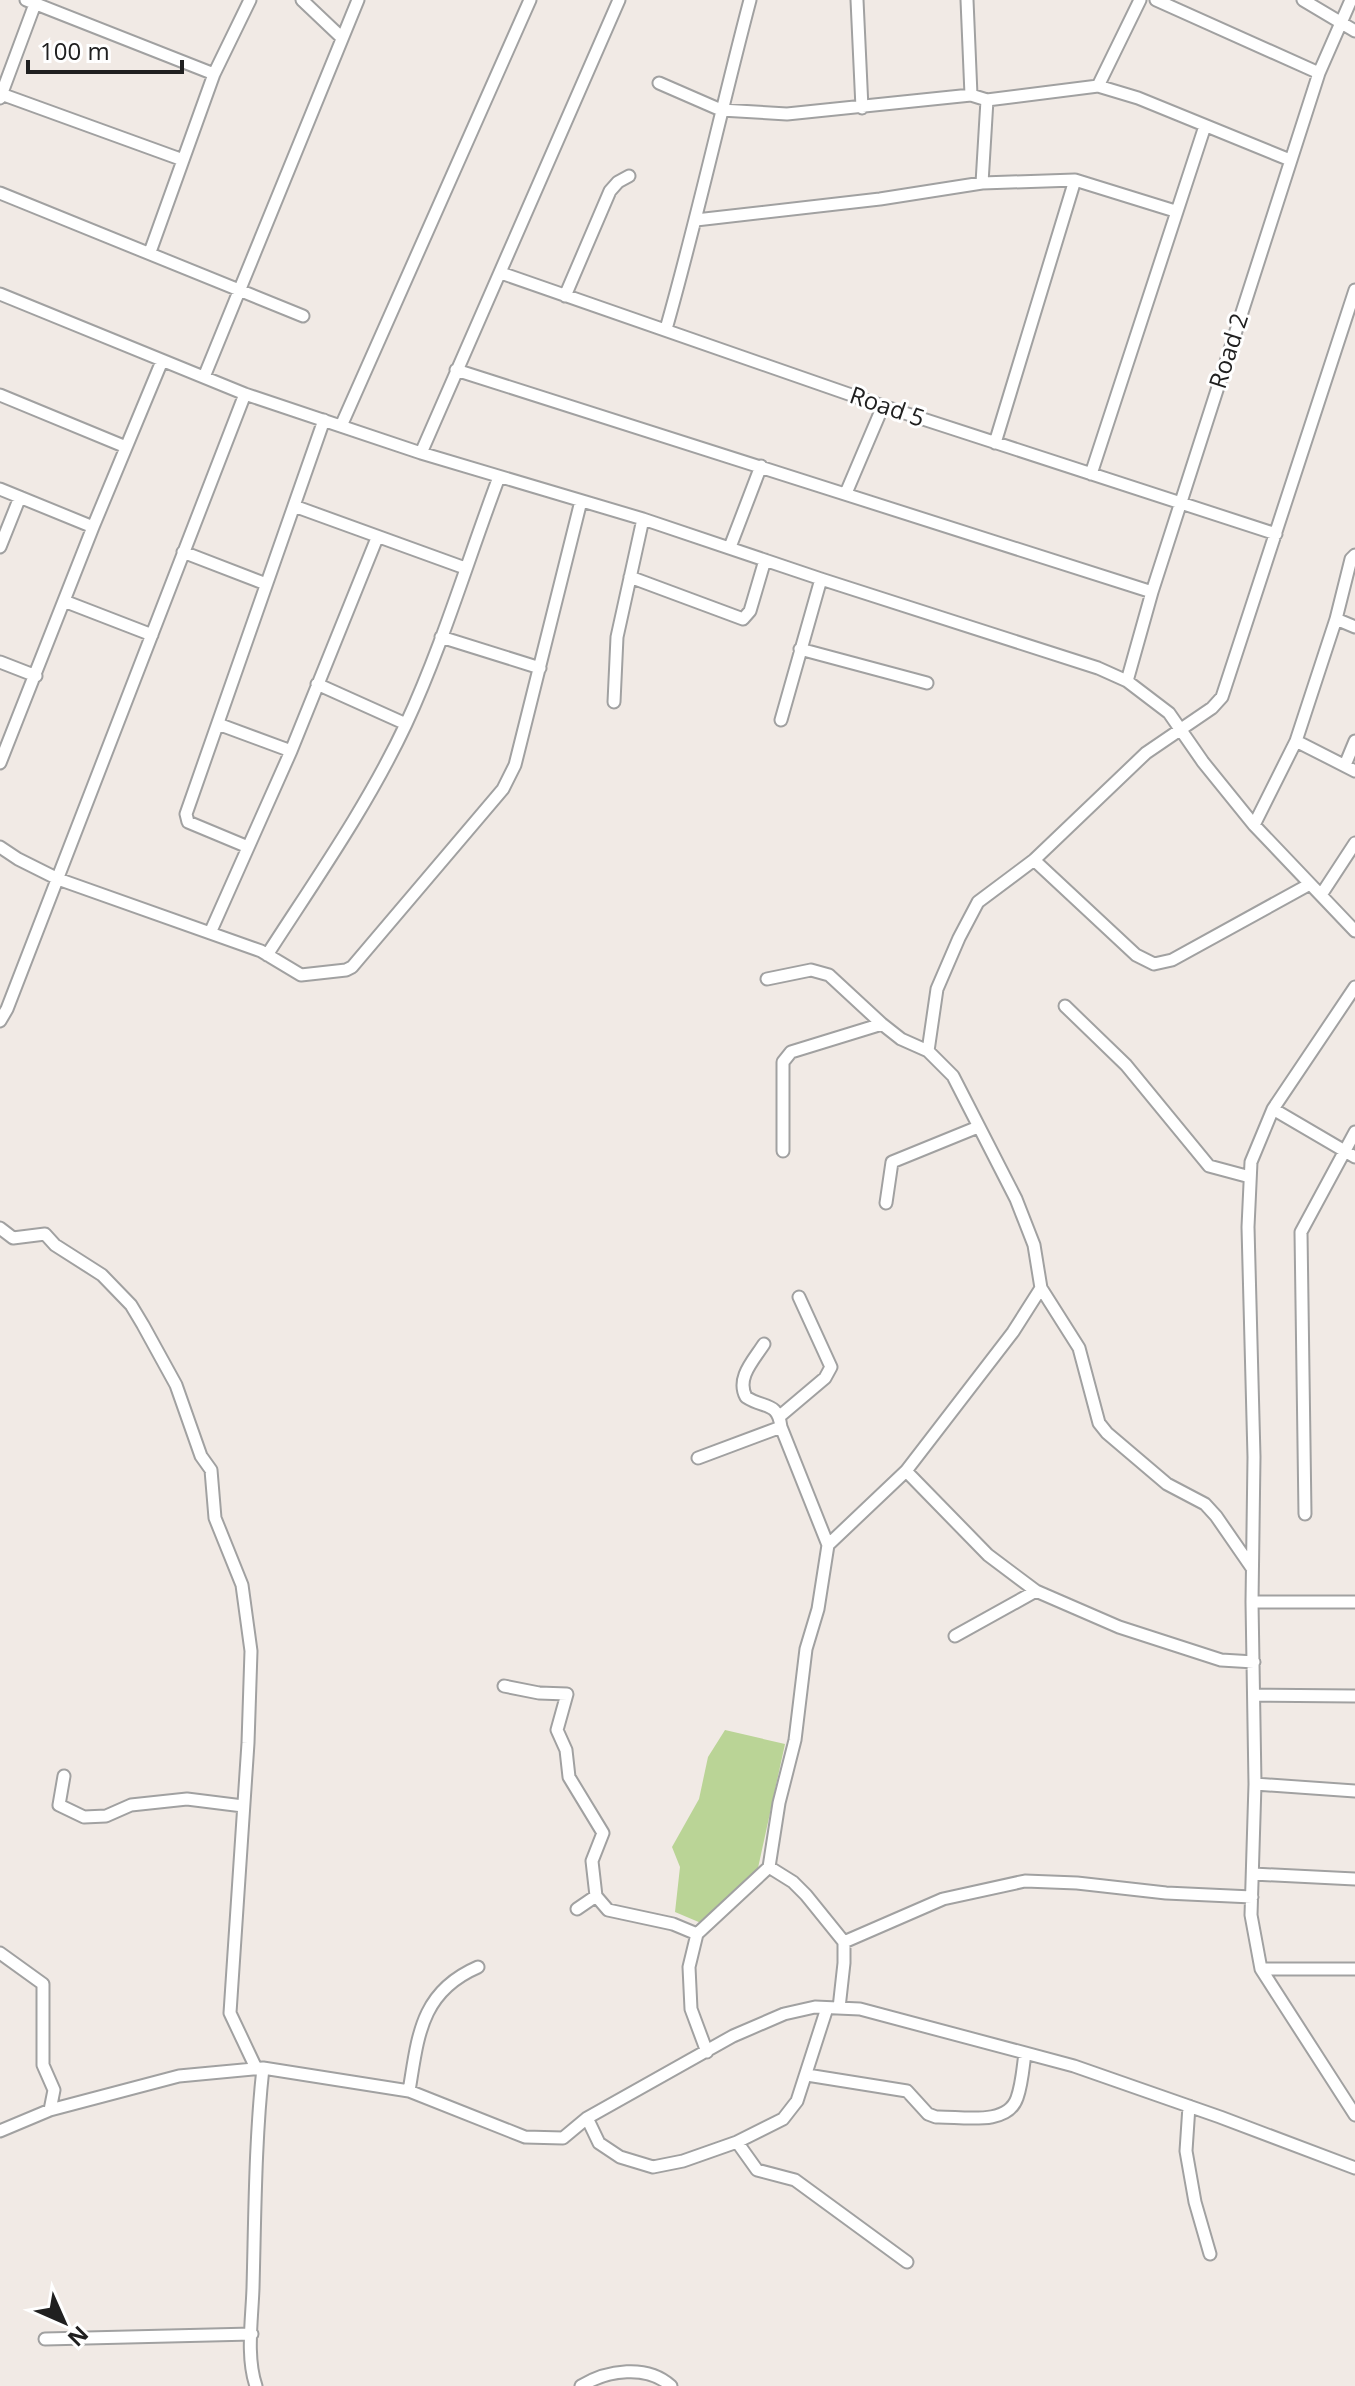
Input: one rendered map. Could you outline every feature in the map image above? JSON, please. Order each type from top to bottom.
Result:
[{"type":"street","points":[[150,252],[214,74],[250,0]]},
{"type":"street","points":[[302,0],[341,37]]},
{"type":"street","points":[[204,377],[358,0]]},
{"type":"street","points":[[341,426],[530,0]]},
{"type":"street","points":[[421,453],[619,0]]},
{"type":"street","points":[[666,329],[750,0]]},
{"type":"street","points":[[857,0],[862,108]]},
{"type":"street","points":[[967,0],[971,95]]},
{"type":"street","points":[[1098,86],[1140,0]]},
{"type":"street","points":[[1156,0],[1319,73]]},
{"type":"street","points":[[1303,0],[1355,31]]},
{"type":"street","name":"Road 2","points":[[1127,681],[1152,592],[1290,160],[1319,73],[1351,0]]},
{"type":"street","points":[[183,160],[1,96],[31,2],[214,74]]},
{"type":"street","points":[[659,83],[721,110],[787,114],[971,95],[987,100],[1098,86],[1138,98],[1290,160]]},
{"type":"street","points":[[982,183],[987,100]]},
{"type":"street","points":[[1091,474],[1205,126]]},
{"type":"street","points":[[565,296],[610,191],[629,176]]},
{"type":"street","points":[[696,220],[880,199],[982,183],[1075,180],[1175,211]]},
{"type":"street","points":[[995,443],[1075,180]]},
{"type":"street","points":[[0,193],[303,316]]},
{"type":"street","name":"Road 5","points":[[501,273],[883,406],[1276,534]]},
{"type":"street","points":[[928,1051],[937,989],[978,902],[1034,860],[1146,753],[1212,708],[1222,697],[1355,290]]},
{"type":"street","points":[[0,294],[245,394],[421,453],[730,547],[1098,668],[1127,681],[1169,713],[1254,825],[1355,931]]},
{"type":"street","points":[[0,763],[162,361]]},
{"type":"street","points":[[456,370],[1152,592]]},
{"type":"street","points":[[0,1021],[245,394]]},
{"type":"street","points":[[0,395],[126,447]]},
{"type":"street","points":[[846,493],[883,406]]},
{"type":"street","points":[[248,847],[188,822],[186,818],[324,420]]},
{"type":"street","points":[[730,547],[761,466]]},
{"type":"street","points":[[267,955],[359,812],[406,724],[499,477]]},
{"type":"street","points":[[0,489],[93,527]]},
{"type":"street","points":[[0,547],[20,497]]},
{"type":"street","points":[[0,847],[58,879],[267,955],[301,975],[346,970],[503,789],[515,765],[581,501]]},
{"type":"street","points":[[294,506],[465,568]]},
{"type":"street","points":[[614,702],[617,637],[643,519]]},
{"type":"street","points":[[210,933],[291,751],[377,538]]},
{"type":"street","points":[[183,552],[266,584]]},
{"type":"street","points":[[1254,825],[1296,741],[1336,619],[1351,559],[1355,555]]},
{"type":"street","points":[[630,577],[743,619],[750,611],[765,560]]},
{"type":"street","points":[[781,720],[821,579]]},
{"type":"street","points":[[64,601],[152,635]]},
{"type":"street","points":[[1336,619],[1355,627]]},
{"type":"street","points":[[441,637],[540,668]]},
{"type":"street","points":[[800,649],[927,683]]},
{"type":"street","points":[[0,662],[36,676]]},
{"type":"street","points":[[317,684],[406,724]]},
{"type":"street","points":[[218,724],[291,751]]},
{"type":"street","points":[[1296,741],[1350,768],[1355,741]]},
{"type":"street","points":[[1321,895],[1355,843]]},
{"type":"street","points":[[1034,860],[1136,955],[1154,964],[1172,960],[1310,884]]},
{"type":"street","points":[[767,979],[811,970],[829,975],[882,1024],[901,1039],[928,1051],[953,1076],[1016,1199],[1034,1245],[1041,1288],[1079,1348],[1099,1423],[1167,1484],[1205,1504],[1252,1569]]},
{"type":"street","points":[[1355,987],[1273,1109],[1254,1153],[1248,1227],[1254,1457],[1252,1602],[1255,1784],[1251,1915],[1261,1969],[1355,2115]]},
{"type":"street","points":[[1065,1006],[1126,1065],[1209,1166],[1250,1177]]},
{"type":"street","points":[[783,1151],[785,1057],[791,1052],[882,1024]]},
{"type":"street","points":[[1273,1109],[1350,1154]]},
{"type":"street","points":[[886,1203],[892,1162],[978,1127]]},
{"type":"street","points":[[1305,1514],[1301,1232],[1350,1154],[1355,1132]]},
{"type":"street","points":[[0,1228],[13,1238],[45,1234],[55,1245],[102,1275],[131,1305],[181,1395],[201,1456],[211,1470],[215,1518],[242,1585],[248,1614],[251,1666],[230,2013],[260,2068],[252,2334],[252,2376],[256,2386]]},
{"type":"street","points":[[828,1545],[906,1471],[1013,1332],[1041,1288]]},
{"type":"street","points":[[698,1458],[780,1421],[825,1378],[831,1367],[799,1297]]},
{"type":"street","points":[[707,2052],[691,2009],[689,1967],[697,1934],[769,1867],[779,1803],[795,1740],[806,1649],[818,1609],[828,1545],[776,1408],[746,1397],[741,1388],[741,1381],[764,1344]]},
{"type":"street","points":[[906,1471],[988,1555],[1036,1591],[1119,1627],[1192,1651],[1221,1660],[1254,1662]]},
{"type":"street","points":[[955,1636],[1036,1591]]},
{"type":"street","points":[[1252,1602],[1355,1602]]},
{"type":"street","points":[[504,1686],[539,1693],[567,1694],[557,1730],[566,1750],[569,1777],[603,1833],[592,1861],[596,1896],[608,1910],[673,1924],[697,1934]]},
{"type":"street","points":[[1255,1695],[1355,1696]]},
{"type":"street","points":[[64,1776],[59,1805],[84,1817],[106,1816],[131,1805],[187,1799],[243,1806]]},
{"type":"street","points":[[1255,1784],[1355,1791]]},
{"type":"street","points":[[587,2118],[599,2143],[620,2157],[653,2167],[683,2161],[737,2142],[783,2119],[797,2101],[833,2008],[844,1963],[844,1942],[799,1888],[769,1867]]},
{"type":"street","points":[[1253,1874],[1355,1879]]},
{"type":"street","points":[[844,1942],[943,1899],[1025,1881],[1252,1897]]},
{"type":"street","points":[[577,1909],[596,1896]]},
{"type":"street","points":[[0,1953],[43,1984],[43,2065],[54,2090],[50,2110]]},
{"type":"street","points":[[409,2091],[422,2022],[436,1996],[463,1973],[478,1967]]},
{"type":"street","points":[[1261,1969],[1355,1969]]},
{"type":"street","points":[[0,2131],[50,2110],[179,2076],[260,2068],[409,2091],[525,2137],[563,2138],[587,2118],[733,2036],[784,2014],[815,2007],[860,2009],[1074,2066],[1355,2168]]},
{"type":"street","points":[[807,2075],[907,2091],[928,2114],[936,2117],[995,2117],[1009,2111],[1016,2099],[1025,2053]]},
{"type":"street","points":[[1189,2106],[1186,2151],[1195,2202],[1210,2254]]},
{"type":"street","points":[[737,2142],[757,2170],[795,2180],[907,2262]]},
{"type":"street","points":[[45,2339],[252,2334]]},
{"type":"street","points":[[581,2386],[597,2376],[630,2371],[662,2377],[671,2386]]},
{"type":"green space","points":[[725,1730],[785,1744],[758,1868],[701,1923],[675,1912],[680,1867],[672,1847],[699,1799],[708,1757]]}]
